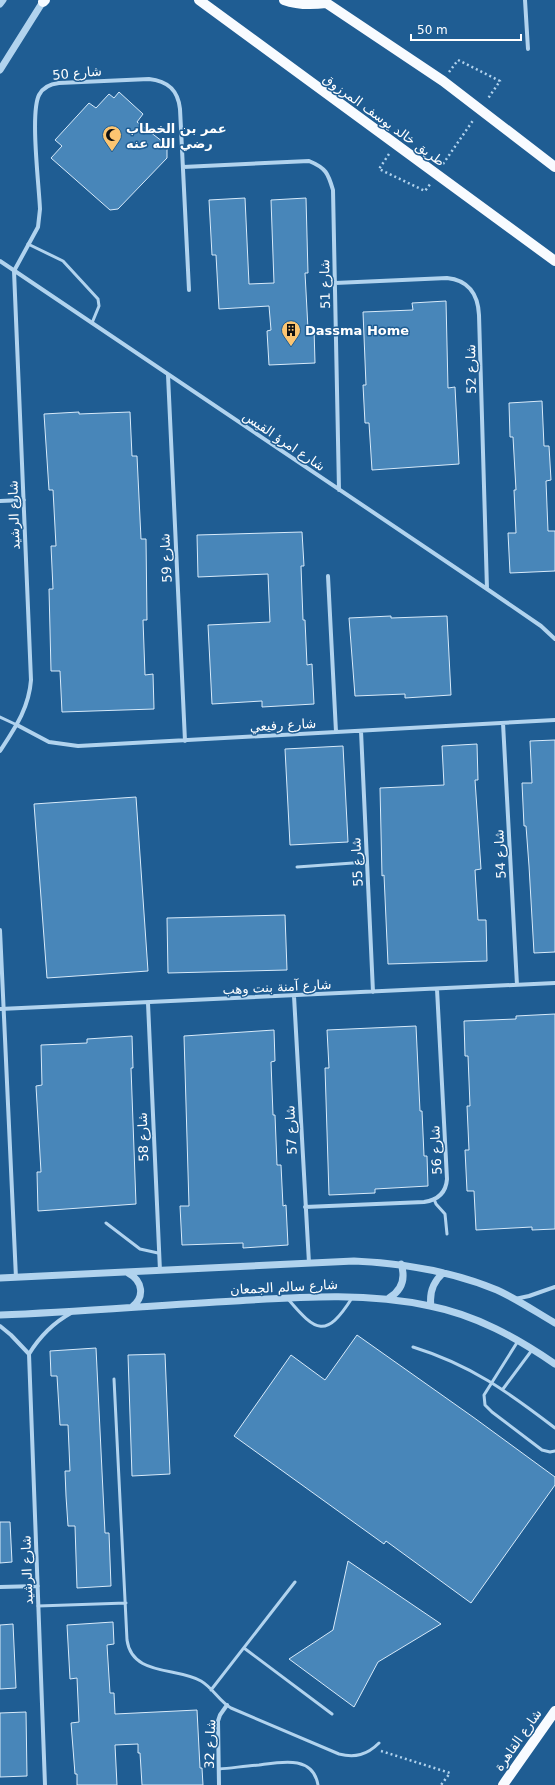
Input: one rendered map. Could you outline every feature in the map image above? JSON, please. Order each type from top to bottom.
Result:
[{"type":"main road","name":"طريق خالد يوسف المرزوق","points":[[199,0],[555,261]]},
{"type":"main road","points":[[284,0],[298,4],[312,5],[324,1],[443,81],[555,167]]},
{"type":"main road","name":"شارع القاهرة","points":[[503,1785],[555,1711]]},
{"type":"street","points":[[0,4],[3,0]]},
{"type":"street","points":[[0,70],[44,0]]},
{"type":"street","points":[[525,0],[528,49]]},
{"type":"street","name":"شارع 50","points":[[14,271],[38,227],[40,215],[35,124],[36,106],[39,95],[47,86],[59,83],[149,79],[161,81],[170,86],[177,95],[179,101],[189,290]]},
{"type":"street","name":"شارع 51","points":[[183,167],[309,161],[321,166],[329,175],[333,190],[339,490]]},
{"type":"street","name":"شارع امرؤ القيس","points":[[0,261],[487,589],[540,626],[555,639]]},
{"type":"street","name":"شارع الرشيد","points":[[0,751],[26,708],[31,680],[14,271]]},
{"type":"street","name":"شارع 52","points":[[335,284],[446,278],[463,282],[475,295],[480,315],[487,589]]},
{"type":"street","name":"شارع 59","points":[[168,375],[185,740]]},
{"type":"street","points":[[0,501],[24,500]]},
{"type":"street","points":[[328,576],[336,732]]},
{"type":"street","name":"شارع رفيعي","points":[[17,725],[38,737],[62,745],[78,746],[555,720]]},
{"type":"street","name":"شارع 54","points":[[503,723],[517,985]]},
{"type":"street","name":"شارع 55","points":[[361,731],[373,992]]},
{"type":"street","points":[[0,930],[2,1009],[16,1278]]},
{"type":"street","name":"شارع آمنة بنت وهب","points":[[2,1009],[555,983]]},
{"type":"street","name":"شارع 56","points":[[434,1199],[443,1192],[447,1179],[437,989]]},
{"type":"street","name":"شارع 57","points":[[294,996],[309,1263]]},
{"type":"street","name":"شارع 58","points":[[148,1003],[160,1271]]},
{"type":"street","points":[[305,1207],[424,1202],[434,1199]]},
{"type":"street","name":"شارع سالم الجمعان","points":[[0,1278],[354,1261],[400,1264],[443,1273],[480,1284],[514,1299],[555,1323]]},
{"type":"street","points":[[389,1298],[399,1290],[402,1284],[404,1277],[400,1264]]},
{"type":"street","points":[[128,1273],[138,1280],[140,1286],[140,1298],[132,1307]]},
{"type":"street","points":[[431,1306],[430,1300],[432,1287],[438,1277],[443,1273]]},
{"type":"street","points":[[514,1299],[529,1296],[555,1287]]},
{"type":"street","name":"شارع سالم الجمعان","points":[[0,1314],[72,1312],[287,1298],[354,1296],[389,1298],[431,1306],[476,1320],[519,1341],[555,1364]]},
{"type":"street","points":[[0,1326],[11,1335],[28,1354],[50,1326],[72,1312]]},
{"type":"street","name":"شارع الرشيد","points":[[28,1354],[45,1785]]},
{"type":"street","points":[[0,1587],[38,1586]]},
{"type":"street","name":"شارع 32","points":[[219,1785],[218,1721],[220,1715],[227,1706]]},
{"type":"lane","points":[[28,244],[63,261],[98,299],[99,306],[92,323]]},
{"type":"lane","points":[[0,717],[17,725]]},
{"type":"lane","points":[[298,867],[367,862]]},
{"type":"lane","points":[[434,1199],[436,1204],[445,1214],[447,1234]]},
{"type":"lane","points":[[106,1223],[140,1249],[158,1253]]},
{"type":"lane","points":[[287,1298],[309,1322],[322,1326],[336,1321],[354,1296]]},
{"type":"lane","points":[[519,1341],[484,1394],[484,1400],[488,1409],[542,1450],[550,1452],[555,1451]]},
{"type":"lane","points":[[413,1347],[444,1357],[492,1382],[555,1428]]},
{"type":"lane","points":[[503,1389],[533,1349]]},
{"type":"lane","points":[[114,1379],[128,1643],[131,1652],[137,1660],[146,1666],[194,1678],[200,1681],[227,1706],[339,1754],[358,1756],[373,1749],[379,1743]]},
{"type":"lane","points":[[211,1690],[294,1582]]},
{"type":"lane","points":[[38,1606],[126,1603]]},
{"type":"lane","points":[[244,1648],[332,1714]]},
{"type":"lane","points":[[219,1769],[294,1762],[311,1769],[317,1779],[318,1785]]},
{"type":"path","points":[[458,60],[500,81],[487,100]]},
{"type":"path","points":[[443,165],[478,113]]},
{"type":"path","points":[[394,144],[379,169],[425,191],[434,178]]},
{"type":"path","points":[[373,1749],[450,1772],[441,1785]]},
{"type":"building","name":"عمر بن الخطاب رضي الله عنه","points":[[119,92],[143,114],[137,122],[167,145],[167,158],[118,209],[110,210],[51,158],[62,146],[55,140],[89,103],[96,108],[109,94],[114,98]]},
{"type":"building","points":[[245,198],[249,284],[274,283],[271,200],[306,198],[308,273],[305,273],[308,329],[314,328],[315,363],[269,365],[267,331],[271,330],[269,306],[219,309],[216,255],[212,255],[209,200]]},
{"type":"building","points":[[446,301],[448,388],[455,387],[459,464],[372,470],[369,423],[365,423],[363,385],[366,385],[363,312],[413,310],[412,303]]},
{"type":"building","points":[[542,401],[544,446],[549,446],[551,480],[546,481],[548,531],[555,531],[555,571],[510,573],[508,533],[516,533],[514,490],[516,490],[513,437],[510,437],[509,403]]},
{"type":"building","points":[[79,412],[79,414],[130,412],[132,456],[137,456],[141,539],[146,539],[147,620],[143,620],[145,675],[153,674],[154,709],[62,712],[60,671],[51,671],[49,589],[53,589],[51,546],[56,546],[53,490],[49,490],[44,414]]},
{"type":"building","points":[[302,532],[304,566],[301,566],[303,620],[305,620],[307,665],[312,664],[314,704],[262,707],[262,701],[212,704],[208,625],[270,622],[268,574],[198,577],[197,535]]},
{"type":"building","points":[[391,616],[391,618],[447,616],[451,695],[405,698],[405,694],[355,696],[349,618]]},
{"type":"building","points":[[555,740],[555,952],[534,953],[522,783],[532,783],[530,741]]},
{"type":"building","points":[[477,744],[478,780],[475,780],[481,869],[475,870],[478,920],[486,920],[487,961],[388,964],[384,875],[382,876],[380,788],[444,785],[442,746]]},
{"type":"building","points":[[343,746],[348,842],[290,845],[285,749]]},
{"type":"building","points":[[136,797],[148,971],[47,978],[34,804]]},
{"type":"building","points":[[285,915],[287,970],[168,973],[167,918]]},
{"type":"building","points":[[555,1014],[555,1229],[532,1230],[532,1227],[476,1230],[474,1191],[467,1191],[465,1150],[469,1150],[467,1106],[470,1106],[468,1056],[465,1056],[464,1021],[516,1019],[516,1016]]},
{"type":"building","points":[[416,1026],[420,1111],[422,1111],[424,1156],[427,1156],[428,1186],[375,1189],[375,1193],[329,1195],[325,1068],[329,1068],[327,1030]]},
{"type":"building","points":[[274,1030],[275,1061],[271,1062],[273,1115],[275,1115],[277,1165],[281,1165],[283,1206],[286,1205],[288,1245],[243,1248],[243,1243],[182,1245],[180,1206],[189,1206],[184,1036]]},
{"type":"building","points":[[132,1036],[133,1068],[131,1068],[136,1204],[38,1211],[37,1172],[41,1172],[36,1086],[42,1085],[41,1045],[87,1043],[87,1039]]},
{"type":"building","points":[[357,1335],[555,1477],[555,1485],[471,1603],[386,1541],[384,1544],[234,1436],[291,1355],[325,1380]]},
{"type":"building","points":[[96,1348],[105,1533],[109,1533],[111,1586],[77,1588],[75,1526],[68,1526],[66,1496],[65,1471],[70,1471],[68,1425],[60,1425],[57,1376],[51,1376],[50,1351]]},
{"type":"building","points":[[165,1354],[170,1474],[132,1476],[128,1355]]},
{"type":"building","points":[[0,1522],[10,1522],[12,1562],[0,1563]]},
{"type":"building","points":[[348,1561],[441,1624],[378,1662],[354,1707],[289,1659],[333,1630]]},
{"type":"building","points":[[113,1622],[114,1644],[107,1645],[110,1693],[114,1693],[115,1714],[197,1710],[200,1768],[202,1768],[203,1785],[142,1785],[138,1744],[115,1745],[117,1785],[77,1785],[71,1723],[79,1722],[77,1678],[70,1679],[67,1625]]},
{"type":"building","points":[[13,1624],[16,1688],[0,1689],[0,1625]]},
{"type":"building","points":[[26,1712],[27,1776],[0,1777],[0,1713]]},
{"type":"place","name":"عمر بن الخطاب رضي الله عنه","points":[[112,152]]},
{"type":"place","name":"Dassma Home","points":[[291,347]]}]
